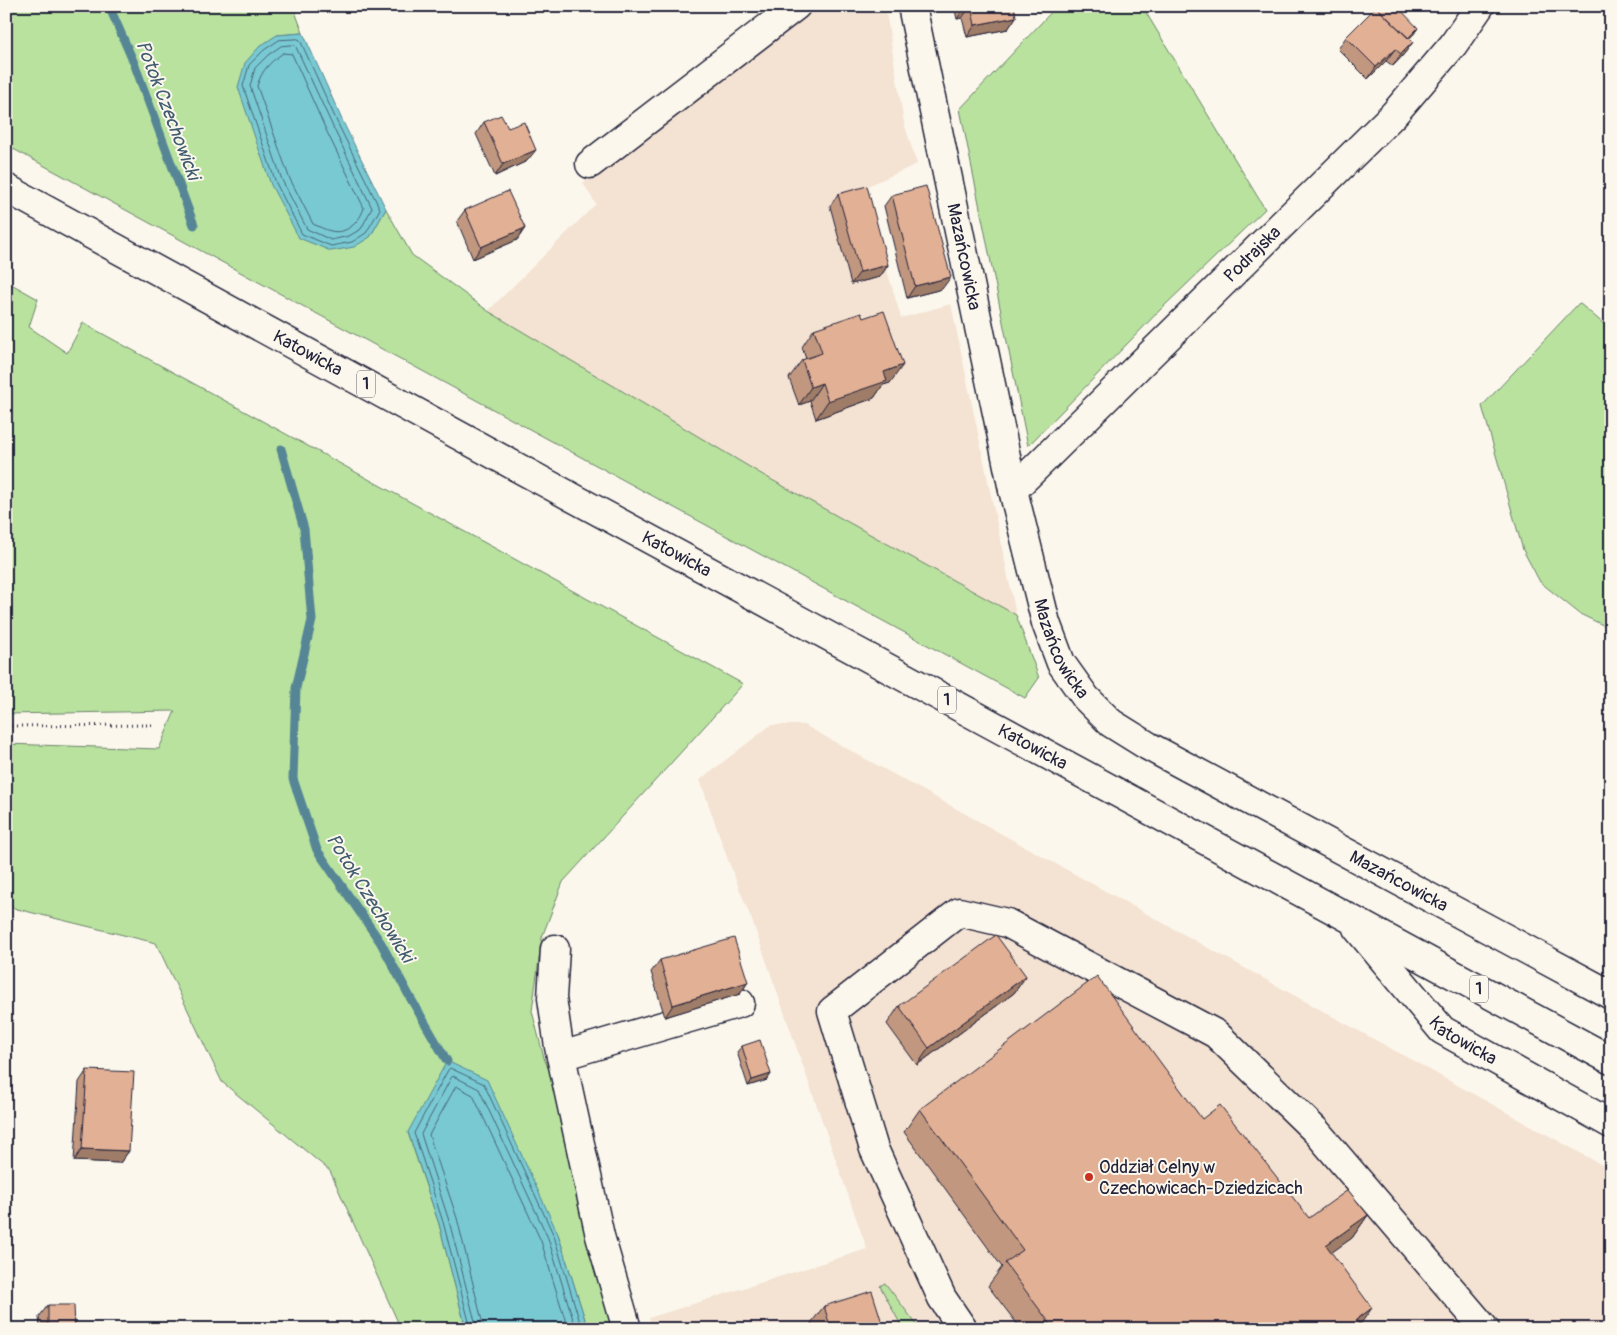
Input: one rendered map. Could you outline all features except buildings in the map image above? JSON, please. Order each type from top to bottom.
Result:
[{"type":"main road","points":[[590,164],[796,6]]},
{"type":"main road","name":"Mazańcowicka","points":[[912,6],[1013,490],[1046,623],[1061,663],[1086,698],[1111,723],[1148,746],[1611,995]]},
{"type":"main road","name":"Podrajska","points":[[1013,490],[1394,114],[1453,45],[1480,6]]},
{"type":"main road","name":"Katowicka","points":[[6,188],[1611,1060]]},
{"type":"main road","points":[[964,1329],[942,1298],[874,1149],[832,1011],[959,912],[1007,923],[1216,1034],[1316,1131],[1485,1329]]},
{"type":"main road","name":"Katowicka","points":[[1348,917],[1442,1030],[1611,1124]]},
{"type":"main road","points":[[555,949],[552,998],[562,1056],[600,1236],[628,1329]]},
{"type":"main road","points":[[562,1056],[740,1003]]},
{"type":"path","points":[[6,726],[155,725]]},
{"type":"shaded area","points":[[818,6],[885,6],[904,123],[917,164],[863,188],[901,318],[951,304],[1016,615],[763,475],[488,311],[596,204],[583,183]]},
{"type":"shaded area","points":[[771,725],[804,725],[1611,1170],[1611,1329],[920,1329],[885,1283],[880,1286],[903,1329],[652,1329],[649,1318],[867,1249],[753,923],[728,860],[700,780]]},
{"type":"green space","points":[[6,6],[293,6],[303,33],[277,35],[370,237],[386,209],[412,255],[488,311],[763,475],[1016,615],[1039,678],[1025,698],[6,145]]},
{"type":"green space","points":[[1057,6],[1142,6],[1265,209],[1161,309],[1028,446],[960,109]]},
{"type":"green space","points":[[6,281],[38,299],[29,327],[67,353],[83,323],[743,684],[563,882],[542,937],[532,1011],[544,1058],[557,1089],[560,1122],[572,1170],[618,1329],[588,1329],[558,1234],[408,1133],[439,1224],[466,1329],[401,1329],[330,1171],[222,1082],[156,943],[6,905],[6,744],[159,749],[175,711],[6,714]]},
{"type":"green space","points":[[1579,303],[1611,330],[1611,629],[1580,614],[1540,582],[1523,550],[1482,406]]},
{"type":"green space","points":[[885,1283],[920,1329],[903,1329],[880,1286]]},
{"type":"water","points":[[303,33],[343,122],[386,209],[370,237],[354,247],[331,251],[299,238],[271,185],[238,87],[245,63],[260,46],[277,35]]},
{"type":"water","points":[[447,1061],[487,1080],[558,1234],[588,1329],[466,1329],[439,1224],[408,1132]]},
{"type":"waterway","name":"Potok Czechowicki","points":[[109,6],[134,63],[194,225]]},
{"type":"waterway","name":"Potok Czechowicki","points":[[281,449],[304,529],[312,620],[296,688],[293,779],[317,850],[381,943],[447,1061]]},
{"type":"place","name":"Oddział Celny w Czechowicach-Dziedzicach","points":[[1089,1177]]}]
